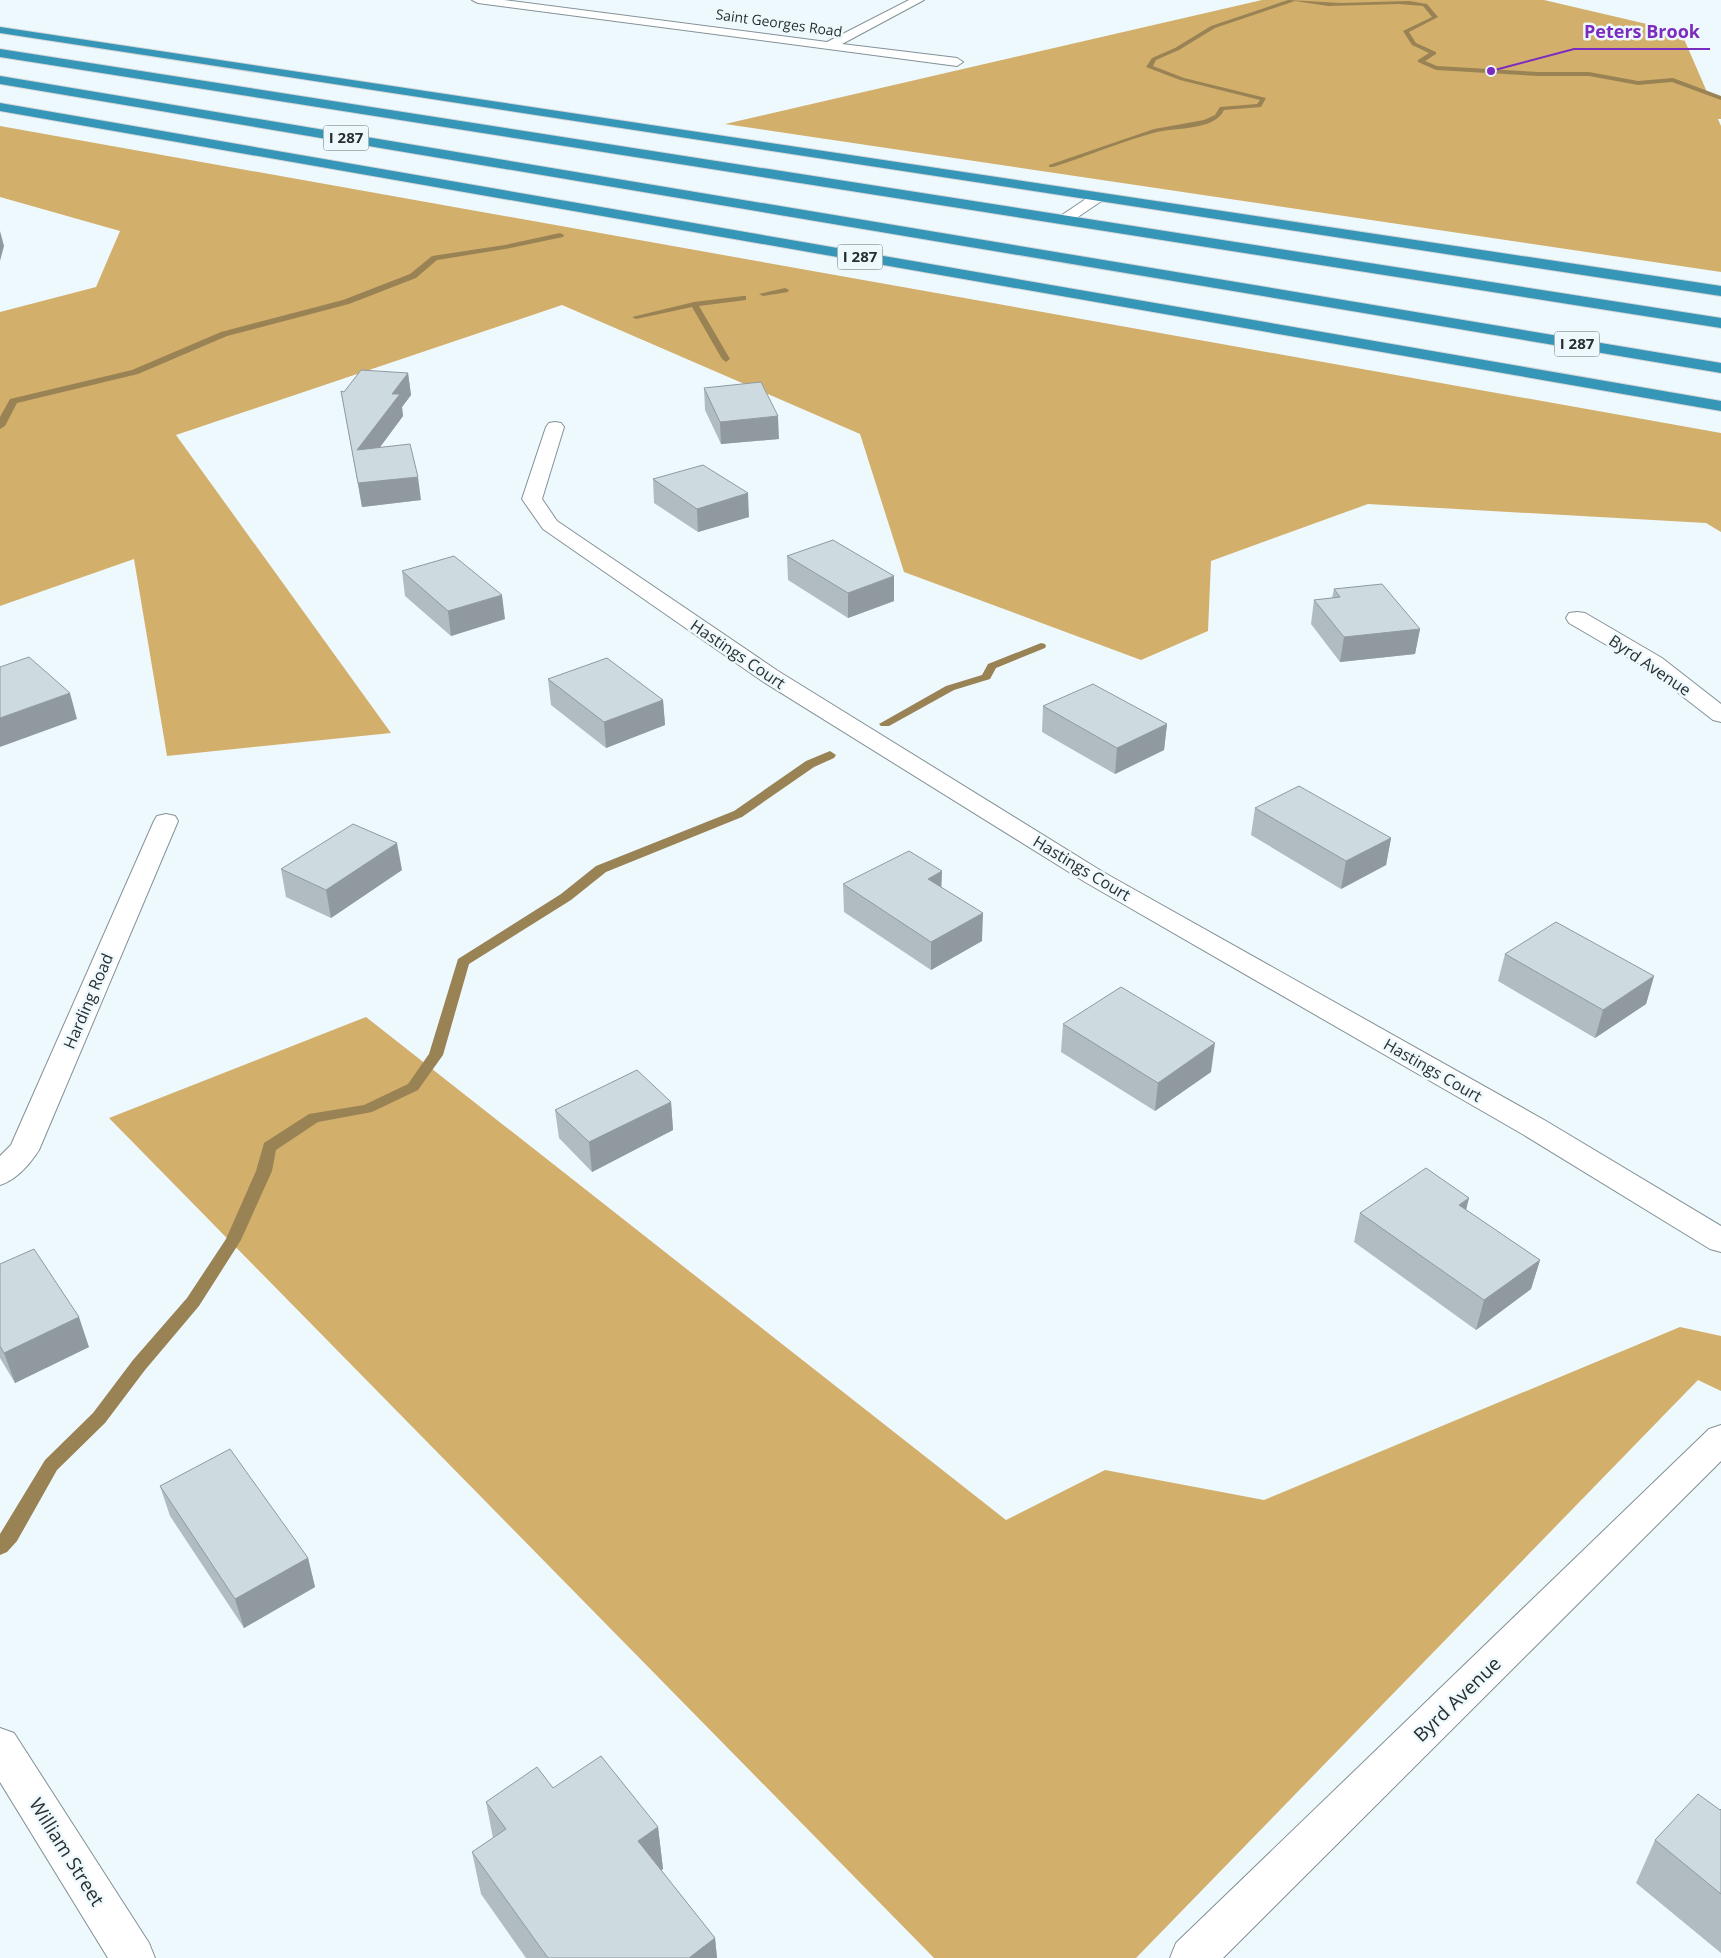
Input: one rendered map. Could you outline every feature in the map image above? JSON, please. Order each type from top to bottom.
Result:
[{"type":"highway","points":[[0,30],[1721,291]]},
{"type":"highway","name":"I 287","points":[[0,53],[1721,323]]},
{"type":"highway","name":"I 287","points":[[0,80],[1721,368]]},
{"type":"highway","points":[[0,93],[399,158],[692,196]]},
{"type":"highway","name":"I 287","points":[[0,107],[1721,406]]},
{"type":"street","name":"Saint Georges Road","points":[[478,0],[957,62]]},
{"type":"street","points":[[830,45],[918,0]]},
{"type":"street","points":[[1064,220],[1098,197]]},
{"type":"street","name":"Hastings Court","points":[[555,427],[532,499],[550,525],[770,676],[1094,877],[1535,1128],[1721,1241]]},
{"type":"street","name":"Byrd Avenue","points":[[1577,618],[1654,663],[1721,715]]},
{"type":"street","name":"Harding Road","points":[[0,1174],[24,1150],[166,821]]},
{"type":"street","name":"Byrd Avenue","points":[[1192,1958],[1721,1439]]},
{"type":"street","name":"William Street","points":[[0,1746],[133,1958]]},
{"type":"shaded area","points":[[1262,0],[1544,0],[1681,32],[1707,92],[1721,97],[1721,119],[1718,119],[1721,126],[1721,272],[725,124]]},
{"type":"shaded area","points":[[0,126],[1721,433],[1721,532],[1706,523],[1368,504],[1211,561],[1208,631],[1141,660],[904,572],[860,434],[562,305],[176,435],[391,733],[167,756],[134,559],[0,606],[0,312],[96,287],[120,231],[0,197]]},
{"type":"shaded area","points":[[366,1017],[1006,1520],[1105,1470],[1264,1500],[1680,1327],[1721,1336],[1721,1391],[1698,1380],[1136,1958],[934,1958],[109,1118]]},
{"type":"building","points":[[361,370],[408,373],[392,394],[400,394],[357,450],[410,444],[418,477],[358,483],[341,391],[344,392]]},
{"type":"building","points":[[761,382],[778,416],[720,422],[704,388]]},
{"type":"building","points":[[703,465],[748,493],[697,509],[653,479]]},
{"type":"building","points":[[833,540],[894,576],[848,593],[787,556]]},
{"type":"building","points":[[454,556],[502,595],[448,611],[402,571]]},
{"type":"building","points":[[1382,584],[1420,629],[1344,637],[1314,600],[1340,597],[1334,589]]},
{"type":"building","points":[[29,657],[70,693],[0,718],[0,667]]},
{"type":"building","points":[[607,658],[663,700],[604,722],[548,679]]},
{"type":"building","points":[[1093,684],[1167,724],[1117,748],[1043,706]]},
{"type":"building","points":[[1299,786],[1391,838],[1346,861],[1255,808]]},
{"type":"building","points":[[353,824],[397,843],[326,890],[281,869]]},
{"type":"building","points":[[909,851],[942,871],[928,879],[983,913],[931,942],[843,884]]},
{"type":"building","points":[[1556,922],[1654,976],[1603,1010],[1505,954]]},
{"type":"building","points":[[1121,987],[1215,1043],[1158,1083],[1063,1024]]},
{"type":"building","points":[[637,1070],[671,1102],[589,1142],[555,1110]]},
{"type":"building","points":[[1426,1168],[1469,1198],[1459,1205],[1540,1260],[1484,1300],[1360,1213]]},
{"type":"building","points":[[34,1249],[79,1317],[4,1353],[0,1346],[0,1264]]},
{"type":"building","points":[[230,1449],[308,1558],[235,1599],[160,1486]]},
{"type":"building","points":[[601,1756],[658,1827],[638,1841],[715,1938],[689,1958],[548,1958],[472,1852],[506,1829],[486,1802],[537,1767],[553,1788]]},
{"type":"building","points":[[1698,1794],[1721,1809],[1721,1894],[1655,1840]]},
{"type":"waterway","points":[[1051,166],[1156,130],[1206,122],[1218,116],[1222,108],[1259,106],[1264,99],[1182,79],[1149,67],[1154,59],[1177,49],[1213,27],[1293,0]]},
{"type":"waterway","points":[[1296,0],[1328,5],[1375,3],[1425,5],[1435,17],[1406,31],[1414,44],[1434,53],[1420,61],[1436,68],[1538,74],[1589,74],[1638,83],[1673,80],[1721,98]]},
{"type":"waterway","points":[[0,426],[13,401],[135,372],[224,334],[346,302],[413,276],[435,258],[505,247],[560,235]]},
{"type":"waterway","points":[[763,294],[785,290]]},
{"type":"waterway","points":[[694,304],[743,298]]},
{"type":"waterway","points":[[636,317],[694,304]]},
{"type":"waterway","points":[[694,304],[726,359]]},
{"type":"waterway","points":[[885,724],[950,688],[986,677],[992,666],[1041,646]]},
{"type":"waterway","points":[[0,1547],[10,1536],[51,1465],[99,1418],[139,1365],[193,1302],[233,1240],[264,1171],[269,1147],[314,1118],[367,1109],[413,1087],[436,1055],[463,962],[566,897],[601,869],[738,814],[810,764],[830,755]]},
{"type":"place","name":"Peters Brook","points":[[1491,71]]}]
